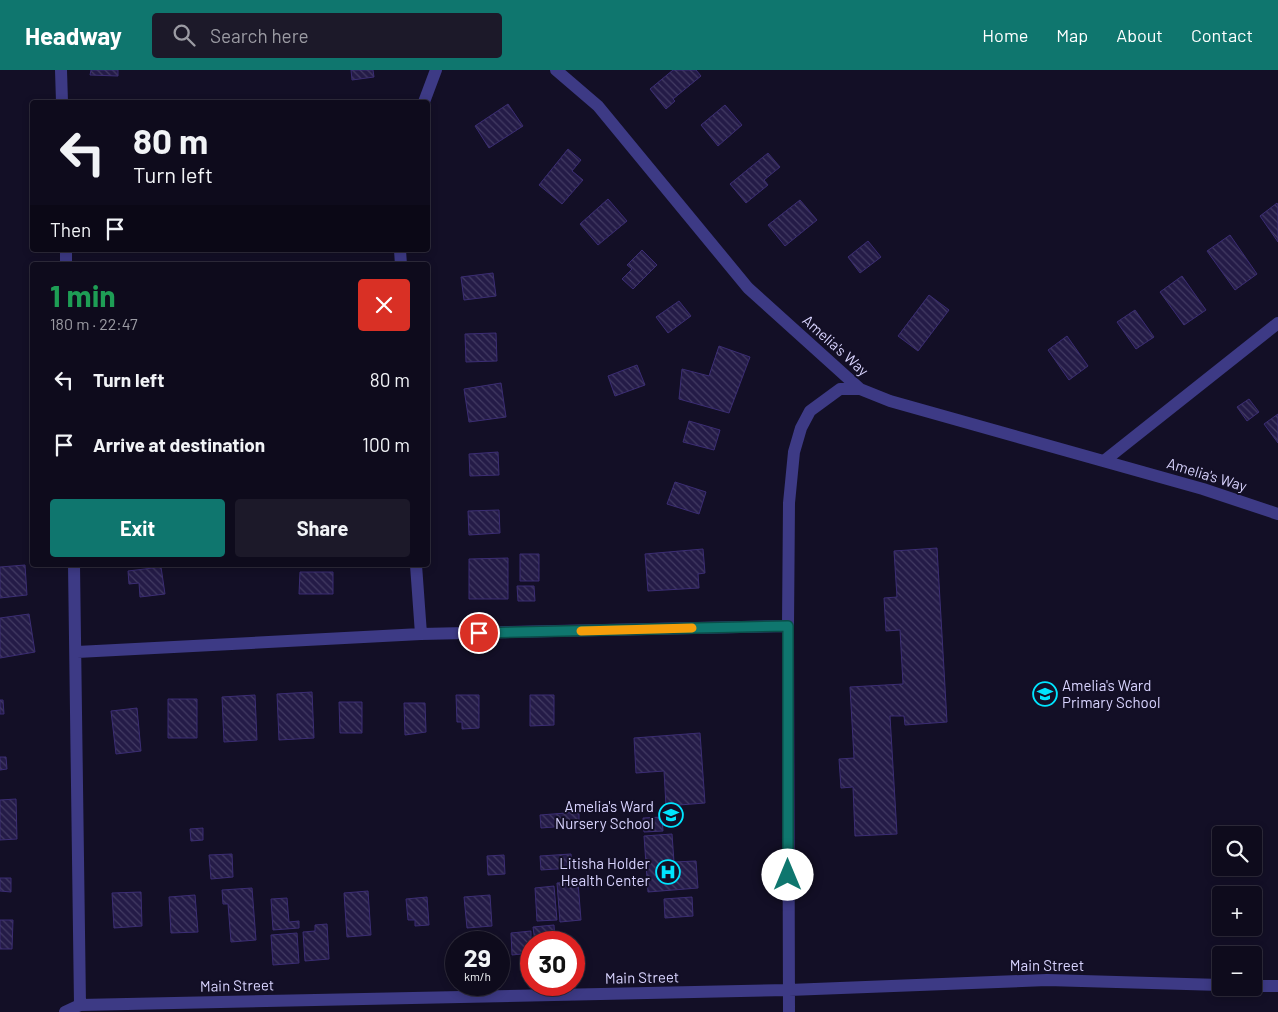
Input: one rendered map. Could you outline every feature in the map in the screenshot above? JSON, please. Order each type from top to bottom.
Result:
[{"type":"street","points":[[61,70],[62,100]]},
{"type":"street","points":[[425,100],[436,70]]},
{"type":"street","name":"Amelia's Way","points":[[556,70],[598,106],[748,288],[860,389],[890,402],[1203,489],[1278,514]]},
{"type":"street","points":[[1104,461],[1278,323]]},
{"type":"street","points":[[789,1012],[789,503],[794,452],[801,428],[810,410],[840,388],[860,389]]},
{"type":"street","points":[[74,567],[77,652],[80,1005]]},
{"type":"street","points":[[416,567],[421,634]]},
{"type":"street","points":[[77,652],[421,634],[788,626]]},
{"type":"street","name":"Main Street","points":[[65,1012],[80,1005],[788,990],[1046,980],[1212,985]]},
{"type":"street","points":[[1262,986],[1278,986]]},
{"type":"building","points":[[91,70],[118,70],[118,76],[90,75]]},
{"type":"building","points":[[351,70],[373,70],[374,77],[352,80]]},
{"type":"building","points":[[673,70],[696,70],[701,76],[673,99],[675,101],[666,109],[650,89]]},
{"type":"building","points":[[508,104],[523,126],[489,148],[475,126]]},
{"type":"building","points":[[725,105],[742,125],[718,146],[701,125]]},
{"type":"building","points":[[568,149],[581,160],[572,171],[583,180],[562,204],[539,185]]},
{"type":"building","points":[[768,153],[780,167],[764,180],[768,185],[746,203],[730,184]]},
{"type":"building","points":[[608,199],[627,221],[598,245],[580,224]]},
{"type":"building","points":[[800,200],[817,220],[785,246],[768,225]]},
{"type":"building","points":[[1277,203],[1278,205],[1278,242],[1260,216]]},
{"type":"building","points":[[1230,235],[1257,274],[1235,290],[1207,251]]},
{"type":"building","points":[[868,241],[881,257],[860,273],[848,257]]},
{"type":"building","points":[[642,250],[657,265],[633,289],[622,279],[632,269],[627,265]]},
{"type":"building","points":[[493,273],[496,296],[464,300],[461,277]]},
{"type":"building","points":[[1182,276],[1206,310],[1184,325],[1160,292]]},
{"type":"building","points":[[929,295],[949,310],[918,351],[898,336]]},
{"type":"building","points":[[679,301],[691,316],[668,333],[656,317]]},
{"type":"building","points":[[1135,310],[1154,337],[1136,349],[1117,322]]},
{"type":"building","points":[[496,333],[497,361],[466,362],[465,334]]},
{"type":"building","points":[[1067,336],[1088,366],[1069,380],[1048,350]]},
{"type":"building","points":[[719,346],[750,357],[729,413],[679,399],[682,369],[709,376]]},
{"type":"building","points":[[637,365],[645,385],[615,396],[608,376]]},
{"type":"building","points":[[501,383],[506,417],[469,422],[464,389]]},
{"type":"building","points":[[1249,399],[1259,412],[1247,421],[1237,407]]},
{"type":"building","points":[[1278,414],[1278,443],[1264,424]]},
{"type":"building","points":[[689,421],[720,430],[714,450],[683,442]]},
{"type":"building","points":[[498,452],[499,475],[470,476],[469,454]]},
{"type":"building","points":[[675,482],[706,492],[699,514],[667,504]]},
{"type":"building","points":[[499,510],[500,533],[469,535],[468,511]]},
{"type":"building","points":[[937,548],[947,722],[905,725],[904,716],[890,716],[897,834],[855,836],[853,787],[841,788],[839,759],[854,758],[850,687],[903,684],[900,630],[886,631],[884,598],[897,597],[894,551]]},
{"type":"building","points":[[703,549],[705,573],[698,574],[699,588],[648,591],[645,554]]},
{"type":"building","points":[[520,554],[539,554],[539,581],[520,581]]},
{"type":"building","points":[[508,558],[508,599],[469,599],[469,559]]},
{"type":"building","points":[[25,565],[27,595],[0,598],[0,567]]},
{"type":"building","points":[[161,567],[165,594],[140,597],[139,583],[129,584],[128,571]]},
{"type":"building","points":[[300,572],[333,572],[333,594],[299,594]]},
{"type":"building","points":[[517,586],[534,586],[535,601],[518,601]]},
{"type":"building","points":[[29,614],[35,652],[0,658],[0,618]]},
{"type":"building","points":[[312,692],[314,738],[279,740],[277,694]]},
{"type":"building","points":[[255,695],[257,740],[224,742],[222,697]]},
{"type":"building","points":[[456,695],[479,695],[479,728],[462,729],[462,722],[457,722]]},
{"type":"building","points":[[530,695],[554,695],[554,725],[530,726]]},
{"type":"building","points":[[168,699],[197,699],[197,738],[168,738]]},
{"type":"building","points":[[0,700],[3,700],[4,714],[0,714]]},
{"type":"building","points":[[339,702],[362,702],[362,733],[340,733]]},
{"type":"building","points":[[404,703],[425,703],[426,732],[405,735]]},
{"type":"building","points":[[137,708],[141,751],[116,754],[111,711]]},
{"type":"building","points":[[700,733],[705,803],[666,806],[664,771],[636,773],[634,738]]},
{"type":"building","points":[[0,757],[6,757],[7,769],[0,770]]},
{"type":"building","points":[[16,799],[17,839],[0,840],[0,800]]},
{"type":"building","points":[[579,812],[579,825],[541,828],[540,815]]},
{"type":"building","points":[[662,817],[663,831],[644,832],[643,818]]},
{"type":"building","points":[[203,828],[203,840],[191,841],[190,829]]},
{"type":"building","points":[[672,834],[674,862],[696,861],[698,888],[648,892],[644,836]]},
{"type":"building","points":[[232,854],[233,877],[211,879],[209,855]]},
{"type":"building","points":[[571,854],[572,868],[541,870],[540,856]]},
{"type":"building","points":[[504,855],[505,874],[488,875],[487,856]]},
{"type":"building","points":[[0,878],[11,878],[11,892],[0,891]]},
{"type":"building","points":[[578,882],[581,920],[560,922],[557,883]]},
{"type":"building","points":[[554,886],[557,920],[537,921],[535,888]]},
{"type":"building","points":[[252,888],[256,940],[231,942],[228,904],[223,904],[222,890]]},
{"type":"building","points":[[368,891],[371,935],[347,937],[344,893]]},
{"type":"building","points":[[141,892],[142,926],[114,928],[112,893]]},
{"type":"building","points":[[195,895],[198,932],[171,933],[169,897]]},
{"type":"building","points":[[490,895],[492,926],[467,928],[464,897]]},
{"type":"building","points":[[427,897],[429,925],[415,926],[415,920],[408,920],[406,899]]},
{"type":"building","points":[[692,897],[693,916],[665,918],[664,899]]},
{"type":"building","points":[[287,898],[289,922],[299,921],[299,928],[273,930],[271,899]]},
{"type":"building","points":[[0,920],[13,920],[12,949],[0,949]]},
{"type":"building","points":[[327,924],[329,959],[305,961],[303,932],[315,931],[315,925]]},
{"type":"building","points":[[554,925],[554,931],[534,931],[533,927]]},
{"type":"building","points":[[520,932],[520,954],[512,955],[511,933]]},
{"type":"building","points":[[297,933],[299,963],[273,965],[271,935]]},
{"type":"slow traffic","points":[[581,631],[692,628]]},
{"type":"place","name":"Amelia's Ward Primary School","points":[[1045,694]]},
{"type":"place","name":"Amelia's Ward Nursery School","points":[[671,815]]},
{"type":"place","name":"Litisha Holder Health Center","points":[[668,872]]},
{"type":"route","points":[[479,633],[788,626],[788,875]]}]
